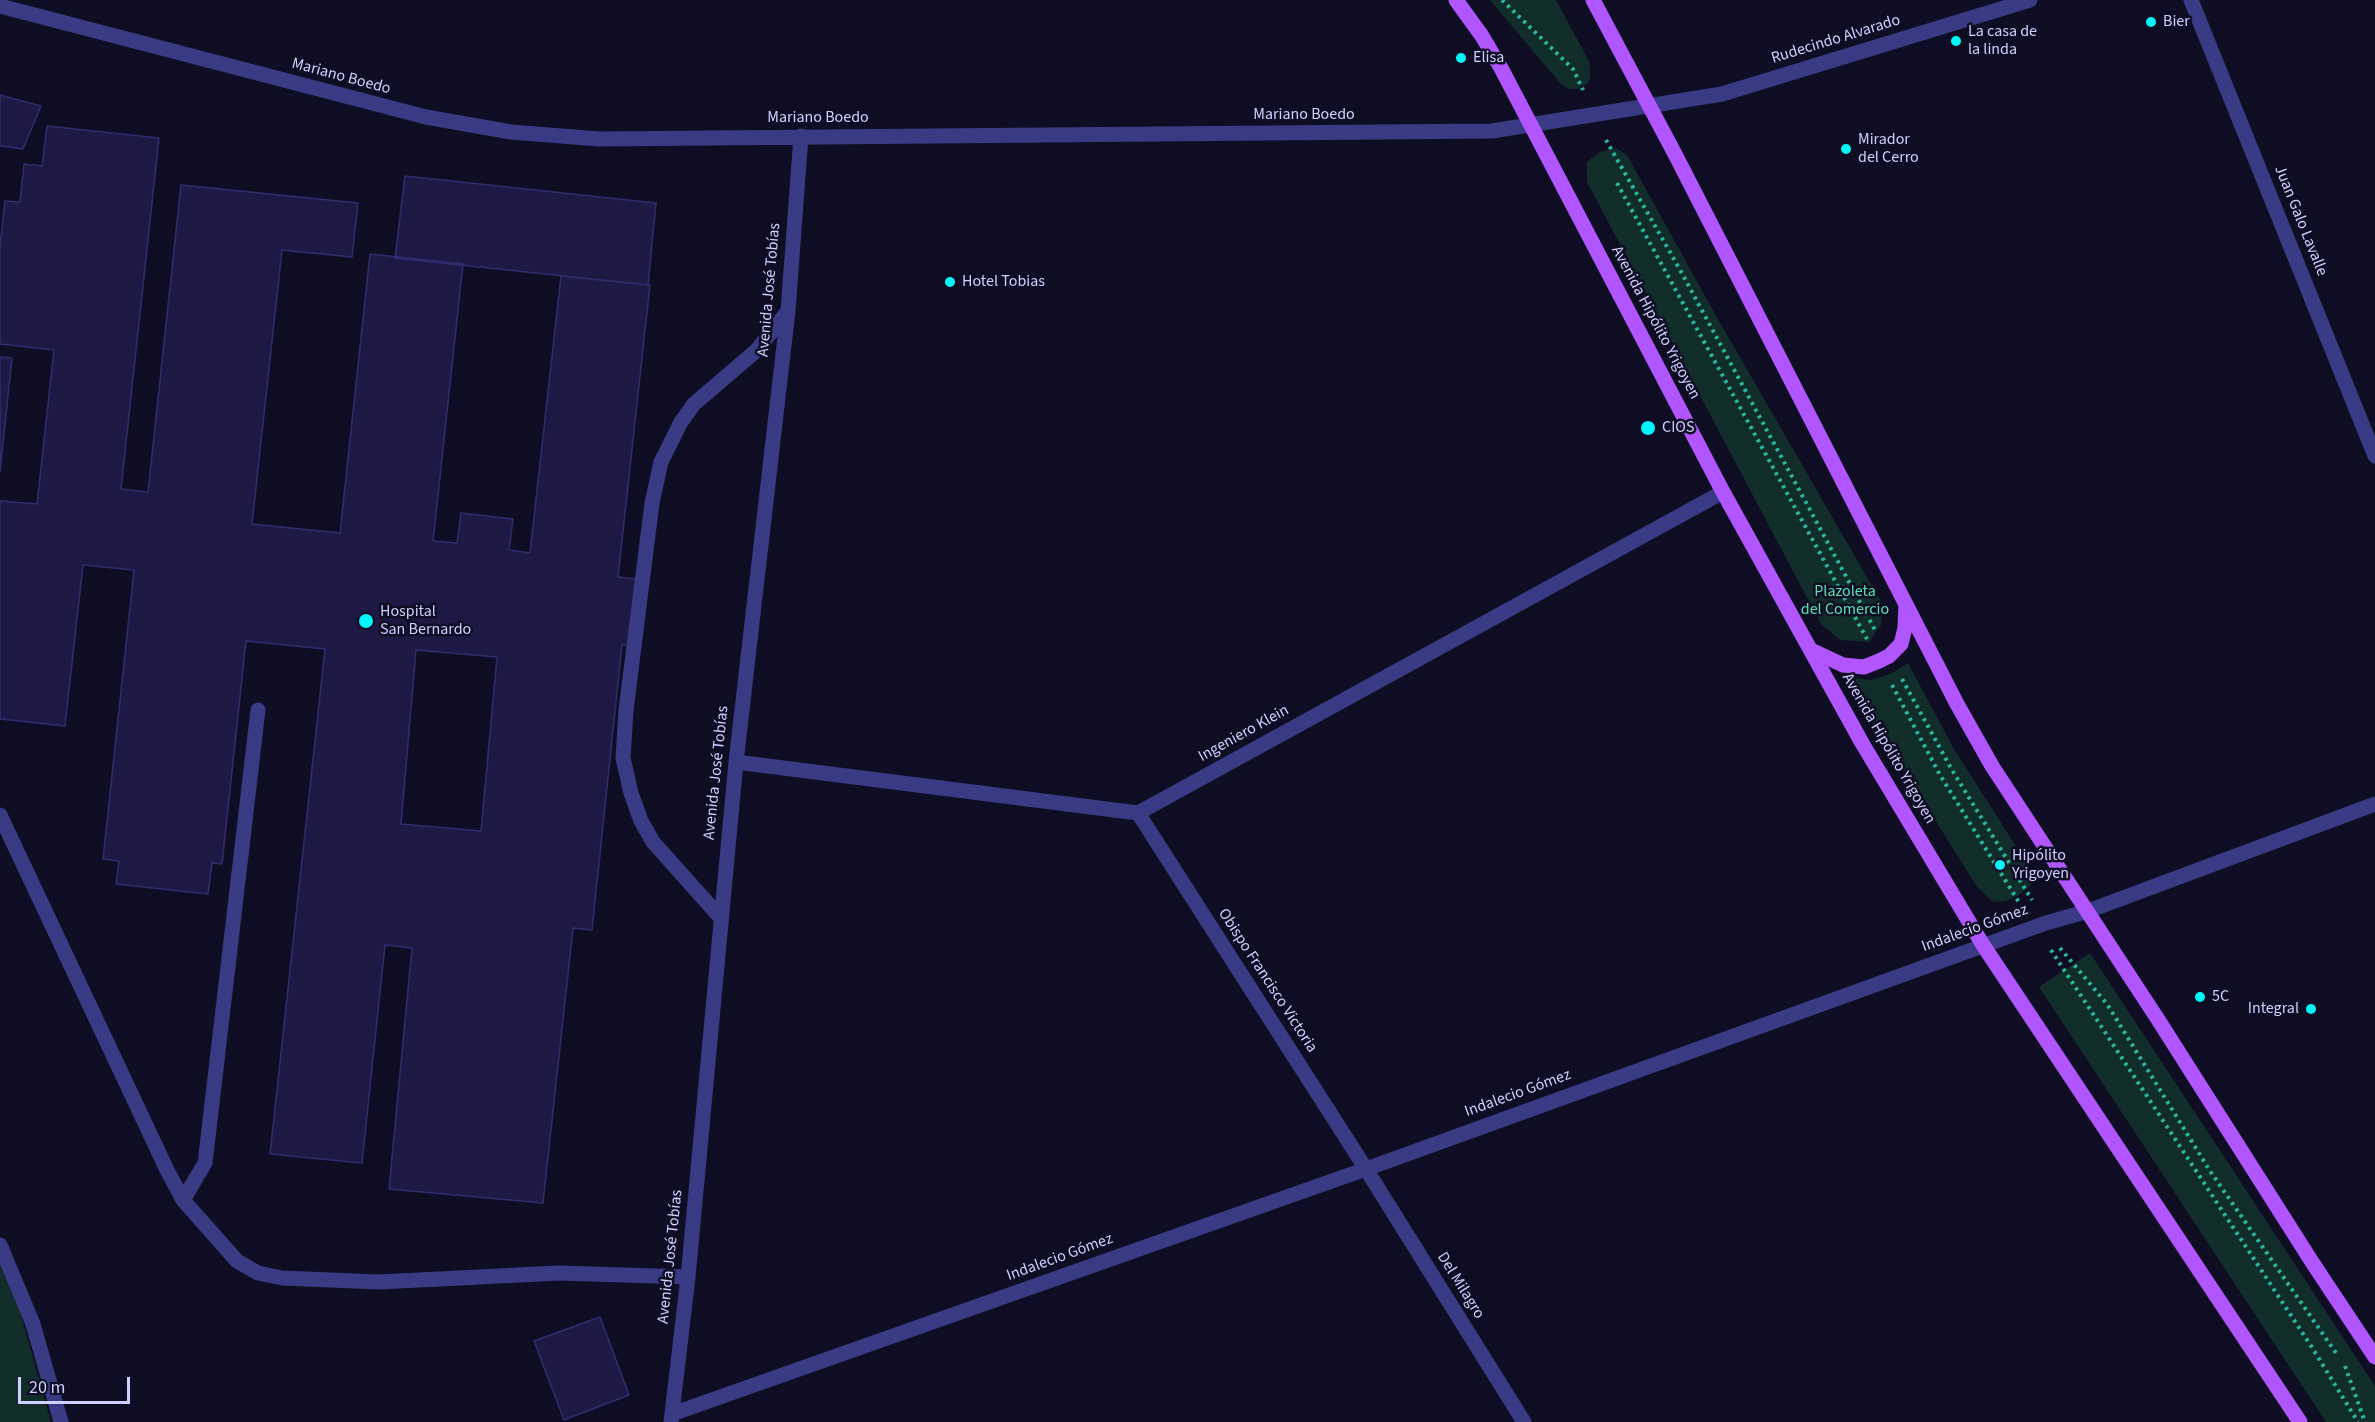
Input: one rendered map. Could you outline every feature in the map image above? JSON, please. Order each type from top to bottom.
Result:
[{"type":"main road","name":"Avenida Hipólito Yrigoyen","points":[[1456,0],[1482,36],[1530,123],[1723,492],[1862,743],[1983,945],[2300,1422]]},
{"type":"main road","points":[[1593,0],[1957,704],[1992,766],[2375,1357]]},
{"type":"main road","points":[[1811,650],[1843,665],[1864,667],[1889,656],[1900,644],[1905,628],[1906,602]]},
{"type":"street","name":"Rudecindo Alvarado","points":[[1650,107],[1722,94],[2030,0]]},
{"type":"street","name":"Juan Galo Lavalle","points":[[2191,0],[2375,456]]},
{"type":"street","name":"Mariano Boedo","points":[[0,6],[426,117],[511,132],[599,139],[1492,131],[1530,123],[1650,107]]},
{"type":"street","name":"Avenida José Tobías","points":[[671,1418],[688,1277],[736,762],[788,310],[801,136]]},
{"type":"street","points":[[720,917],[653,842],[641,821],[623,759],[626,710],[652,503],[661,462],[681,422],[694,404],[757,350],[788,310]]},
{"type":"street","name":"Ingeniero Klein","points":[[1138,813],[1723,492]]},
{"type":"street","points":[[183,1200],[205,1163],[258,710]]},
{"type":"street","points":[[736,762],[1138,813]]},
{"type":"street","name":"Indalecio Gómez","points":[[671,1418],[1983,945],[2088,911],[2375,804]]},
{"type":"street","name":"Obispo Francisco Victoria","points":[[1138,813],[1366,1168]]},
{"type":"street","points":[[0,815],[167,1170],[183,1200],[237,1261],[258,1273],[282,1278],[379,1282],[559,1273],[688,1277]]},
{"type":"street","name":"Del Milagro","points":[[1366,1168],[1524,1422]]},
{"type":"street","points":[[0,1245],[33,1324],[62,1422]]},
{"type":"path","points":[[1617,183],[1940,775],[2035,927],[2306,1339],[2358,1422]]},
{"type":"green space","points":[[1490,0],[1556,0],[1590,63],[1588,83],[1577,89],[1568,89],[1560,83]]},
{"type":"green space","name":"Plazoleta del Comercio","points":[[1616,148],[1627,155],[1715,314],[1883,605],[1881,625],[1869,642],[1840,640],[1821,624],[1587,182],[1587,162],[1600,152]]},
{"type":"green space","points":[[1908,663],[1954,749],[2026,862],[2031,877],[2030,886],[2021,894],[2006,901],[1993,902],[1977,887],[1874,722],[1850,677],[1871,680],[1892,673]]},
{"type":"green space","points":[[2090,953],[2375,1386],[2375,1422],[2326,1422],[2039,987]]},
{"type":"green space","points":[[0,1265],[21,1315],[51,1422],[0,1422]]},
{"type":"building","points":[[0,95],[41,106],[23,149],[0,146]]},
{"type":"building","points":[[47,126],[159,138],[121,489],[148,492],[181,185],[358,203],[352,257],[282,250],[252,524],[340,533],[370,254],[463,264],[433,541],[457,543],[461,513],[513,519],[509,550],[530,553],[561,276],[650,285],[618,577],[645,580],[638,647],[622,645],[592,930],[573,928],[543,1203],[389,1189],[412,948],[385,945],[362,1163],[270,1154],[325,649],[246,641],[222,864],[212,863],[208,894],[116,884],[119,861],[103,859],[134,570],[83,565],[65,726],[0,719],[0,501],[37,504],[54,350],[0,344],[0,246],[5,201],[20,202],[24,164],[42,166]],"holes":[[[416,650],[497,657],[481,831],[401,824]]]},
{"type":"building","points":[[405,176],[656,203],[648,285],[395,258]]},
{"type":"building","points":[[0,357],[12,358],[0,472]]},
{"type":"building","points":[[600,1317],[629,1395],[564,1420],[534,1341]]},
{"type":"place","name":"Bier","points":[[2151,22]]},
{"type":"place","name":"La casa de la linda","points":[[1956,41]]},
{"type":"place","name":"Elisa","points":[[1461,58]]},
{"type":"place","name":"Mirador del Cerro","points":[[1846,149]]},
{"type":"place","name":"Hotel Tobias","points":[[950,282]]},
{"type":"place","name":"CIOS","points":[[1648,428]]},
{"type":"place","name":"Hospital San Bernardo","points":[[366,621]]},
{"type":"place","name":"Hipólito Yrigoyen","points":[[2000,865]]},
{"type":"place","name":"5C","points":[[2200,997]]},
{"type":"place","name":"Integral","points":[[2311,1009]]}]
